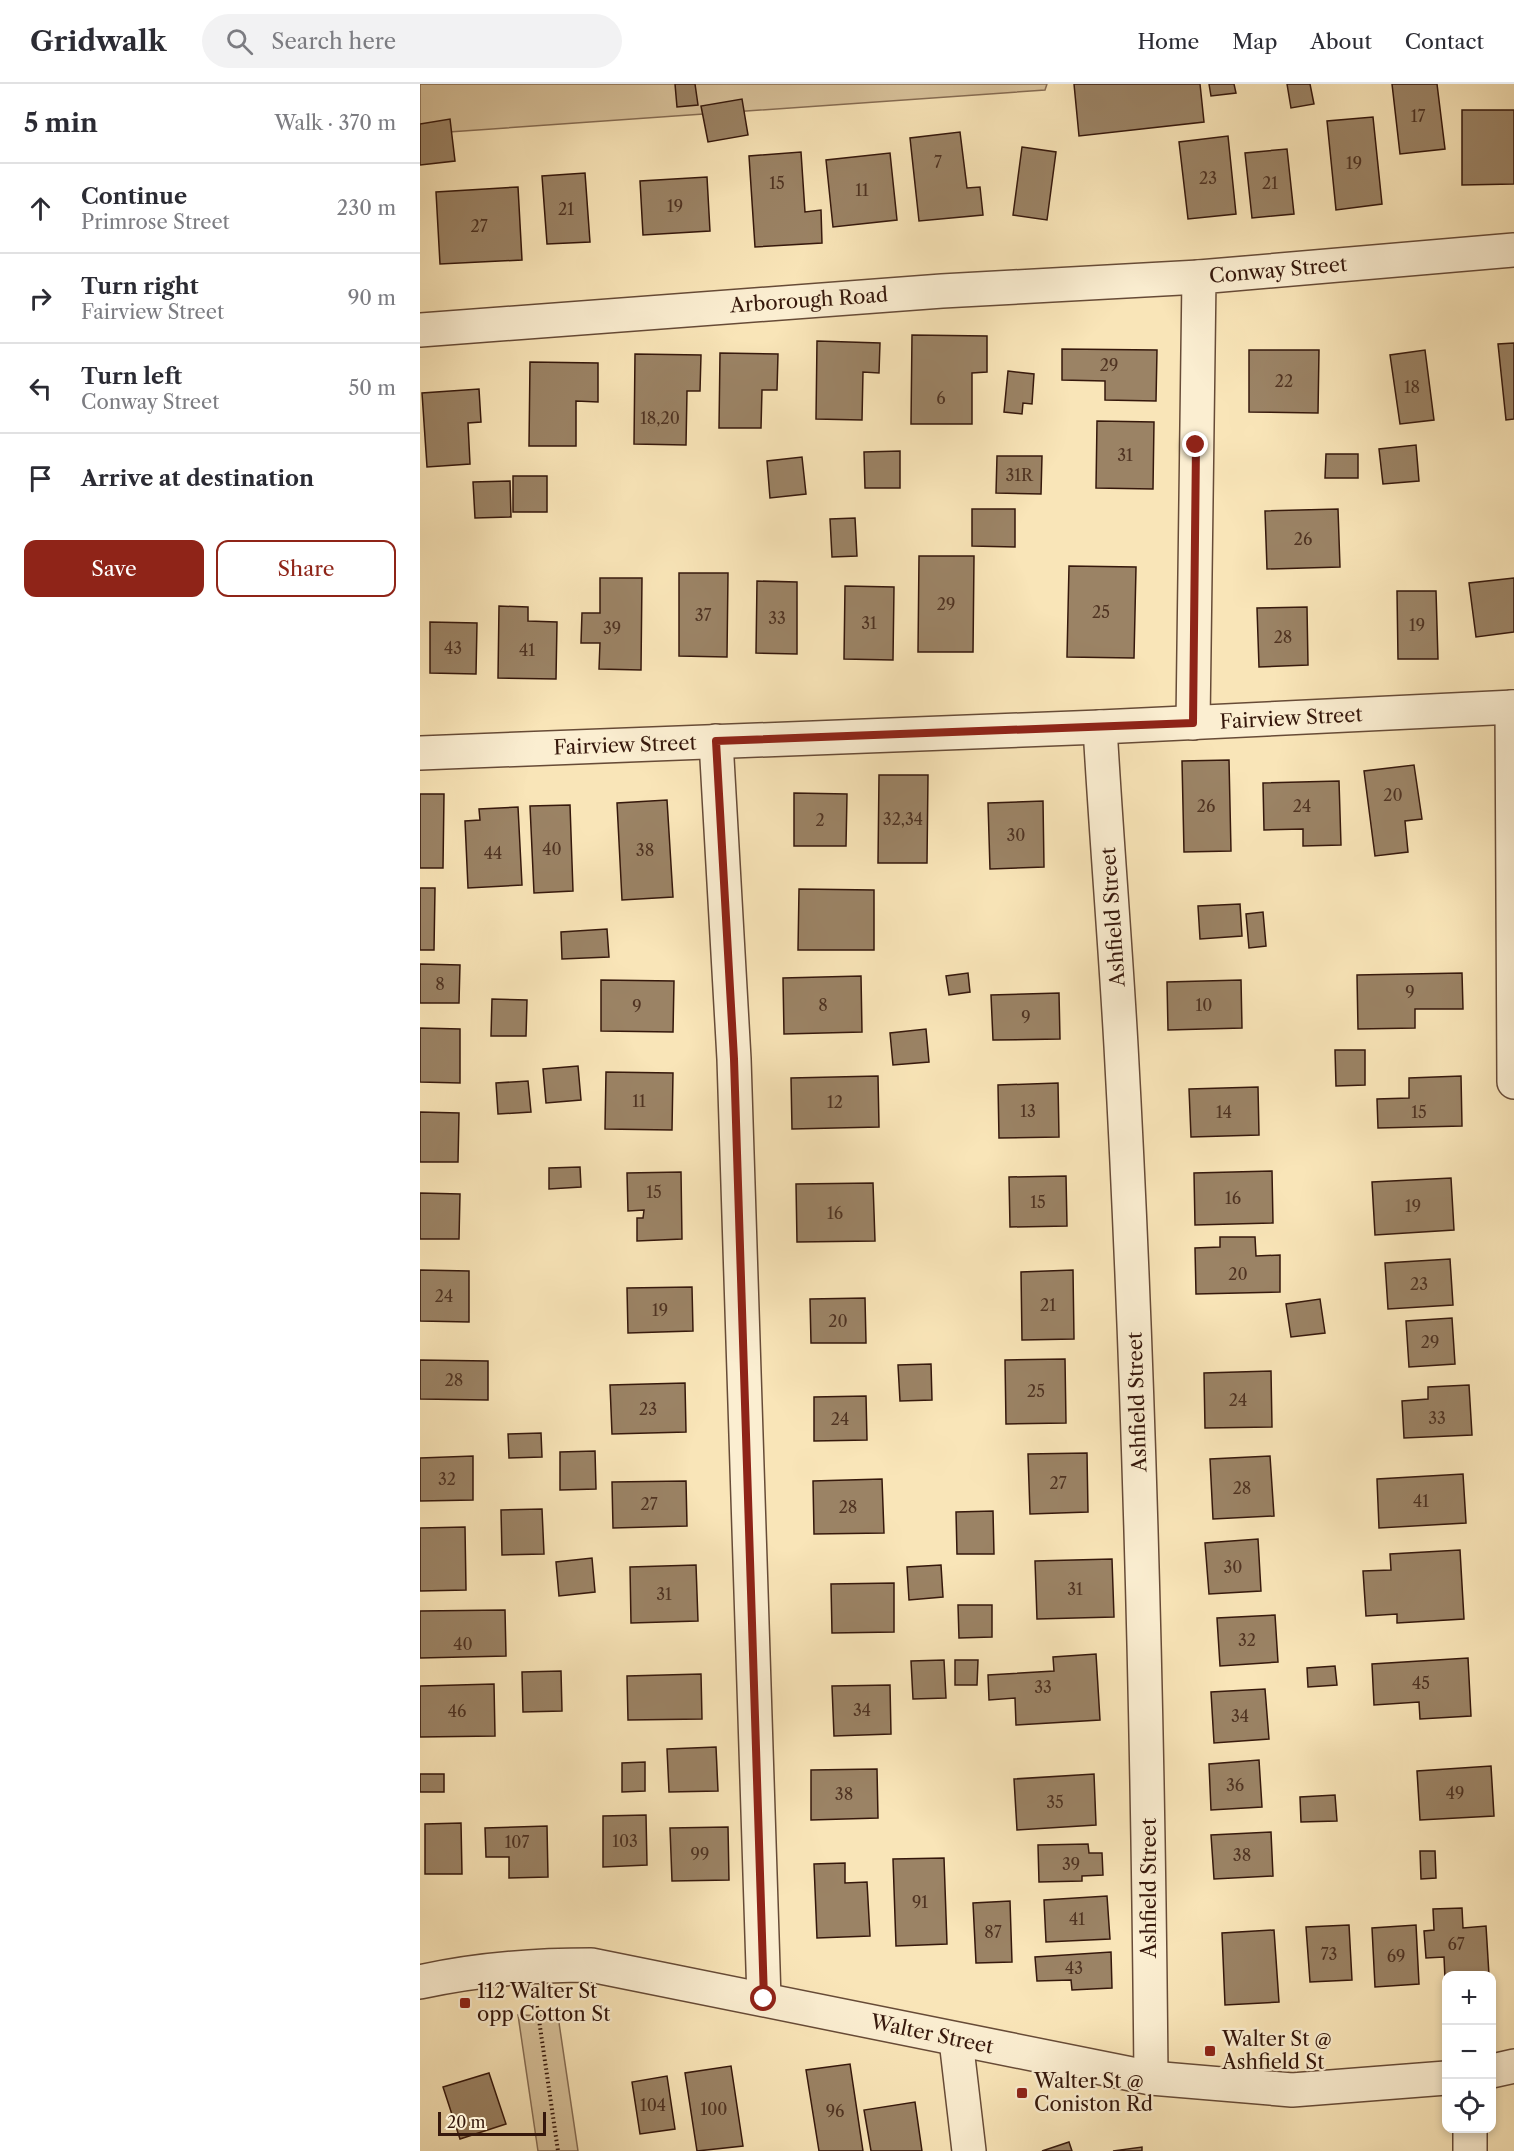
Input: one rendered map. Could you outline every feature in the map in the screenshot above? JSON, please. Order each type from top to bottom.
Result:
[{"type":"street","name":"Conway Street","points":[[1193,723],[1199,277],[1514,250]]},
{"type":"street","name":"Arborough Road","points":[[420,330],[942,291],[1199,277]]},
{"type":"street","name":"Fairview Street","points":[[420,753],[1100,727],[1513,707]]},
{"type":"street","points":[[1513,707],[1514,1082]]},
{"type":"street","name":"Ashfield Street","points":[[1100,727],[1121,1045],[1138,1431],[1148,1738],[1151,2078]]},
{"type":"street","points":[[716,741],[734,1059],[764,1999]]},
{"type":"street","name":"Walter Street","points":[[420,1982],[471,1970],[531,1965],[591,1965],[1151,2078],[1292,2090],[1442,2078]]},
{"type":"street","points":[[956,2040],[969,2151]]},
{"type":"street","points":[[1496,2070],[1514,2066]]},
{"type":"street","points":[[1470,2133],[1470,2151]]},
{"type":"path","points":[[537,2007],[558,2151]]},
{"type":"shaded area","points":[[420,84],[1047,84],[1045,90],[420,134]]},
{"type":"shaded area","points":[[518,2015],[558,2016],[578,2151],[538,2151]]},
{"type":"building","points":[[675,84],[695,84],[698,105],[677,107]]},
{"type":"building","points":[[1074,84],[1200,84],[1204,122],[1079,136]]},
{"type":"building","points":[[1209,84],[1234,84],[1236,93],[1211,96]]},
{"type":"building","points":[[1287,84],[1310,84],[1314,104],[1291,108]]},
{"type":"building","points":[[1392,84],[1437,84],[1445,149],[1400,154]]},
{"type":"building","points":[[742,99],[748,135],[708,142],[701,106]]},
{"type":"building","points":[[1462,110],[1514,110],[1514,184],[1462,185]]},
{"type":"building","points":[[1373,117],[1382,204],[1336,210],[1327,121]]},
{"type":"building","points":[[450,119],[455,161],[420,165],[420,124]]},
{"type":"building","points":[[960,132],[967,188],[980,187],[983,215],[919,221],[910,138]]},
{"type":"building","points":[[1228,136],[1236,214],[1188,219],[1179,142]]},
{"type":"building","points":[[1022,147],[1056,152],[1047,220],[1013,215]]},
{"type":"building","points":[[1287,149],[1294,214],[1252,218],[1245,153]]},
{"type":"building","points":[[801,152],[805,212],[821,210],[822,243],[755,247],[749,156]]},
{"type":"building","points":[[890,153],[897,220],[833,227],[826,160]]},
{"type":"building","points":[[585,173],[590,242],[547,244],[542,176]]},
{"type":"building","points":[[707,177],[710,231],[643,235],[640,181]]},
{"type":"building","points":[[518,187],[522,260],[440,264],[436,192]]},
{"type":"building","points":[[912,335],[987,336],[987,372],[972,373],[972,424],[911,424]]},
{"type":"building","points":[[817,341],[880,343],[879,373],[863,372],[862,420],[816,419]]},
{"type":"building","points":[[1514,343],[1514,419],[1506,420],[1498,344]]},
{"type":"building","points":[[1062,349],[1157,350],[1156,401],[1105,400],[1105,381],[1062,380]]},
{"type":"building","points":[[1249,350],[1319,350],[1318,413],[1249,412]]},
{"type":"building","points":[[1425,350],[1434,420],[1400,424],[1390,355]]},
{"type":"building","points":[[720,353],[778,354],[777,390],[762,390],[761,428],[719,428]]},
{"type":"building","points":[[635,354],[701,355],[700,391],[687,391],[686,445],[634,444]]},
{"type":"building","points":[[530,362],[598,363],[598,402],[576,401],[576,446],[529,446]]},
{"type":"building","points":[[1008,371],[1034,374],[1032,404],[1023,403],[1022,414],[1004,412]]},
{"type":"building","points":[[479,389],[481,422],[468,423],[470,464],[427,467],[422,393]]},
{"type":"building","points":[[1097,421],[1154,422],[1153,489],[1096,488]]},
{"type":"building","points":[[1416,445],[1419,481],[1383,484],[1379,449]]},
{"type":"building","points":[[900,451],[900,488],[865,488],[864,452]]},
{"type":"building","points":[[1326,454],[1358,454],[1358,478],[1325,478]]},
{"type":"building","points":[[997,456],[1042,456],[1041,494],[996,493]]},
{"type":"building","points":[[802,457],[806,494],[770,498],[767,461]]},
{"type":"building","points":[[513,476],[547,476],[547,512],[513,512]]},
{"type":"building","points":[[510,481],[511,517],[475,518],[473,482]]},
{"type":"building","points":[[972,509],[1015,509],[1015,547],[972,546]]},
{"type":"building","points":[[1338,509],[1340,567],[1267,569],[1265,511]]},
{"type":"building","points":[[855,518],[857,556],[832,557],[830,519]]},
{"type":"building","points":[[919,556],[974,556],[973,652],[918,652]]},
{"type":"building","points":[[1069,566],[1136,567],[1134,658],[1067,657]]},
{"type":"building","points":[[679,573],[728,573],[727,657],[679,656]]},
{"type":"building","points":[[600,578],[642,578],[641,670],[599,669],[600,643],[581,643],[582,613],[600,613]]},
{"type":"building","points":[[1514,578],[1514,632],[1476,637],[1469,583]]},
{"type":"building","points":[[757,581],[797,582],[797,654],[756,653]]},
{"type":"building","points":[[845,586],[894,587],[893,660],[844,659]]},
{"type":"building","points":[[1397,591],[1436,591],[1438,659],[1398,659]]},
{"type":"building","points":[[499,606],[528,607],[528,621],[557,622],[556,679],[498,678]]},
{"type":"building","points":[[1307,607],[1308,665],[1259,667],[1257,608]]},
{"type":"building","points":[[430,622],[477,623],[476,674],[430,673]]},
{"type":"building","points":[[1229,760],[1231,851],[1184,852],[1182,761]]},
{"type":"building","points":[[1414,765],[1422,819],[1405,821],[1408,852],[1375,856],[1364,771]]},
{"type":"building","points":[[879,775],[928,775],[927,863],[878,863]]},
{"type":"building","points":[[1339,781],[1341,845],[1303,846],[1303,829],[1264,830],[1263,783]]},
{"type":"building","points":[[794,793],[847,794],[846,846],[794,846]]},
{"type":"building","points":[[420,794],[444,794],[443,868],[420,868]]},
{"type":"building","points":[[667,800],[673,897],[622,900],[617,803]]},
{"type":"building","points":[[1043,801],[1044,867],[990,869],[988,803]]},
{"type":"building","points":[[570,805],[573,891],[534,893],[530,806]]},
{"type":"building","points":[[518,807],[522,885],[468,888],[465,821],[480,820],[479,809]]},
{"type":"building","points":[[420,888],[435,888],[434,950],[420,950]]},
{"type":"building","points":[[799,889],[874,890],[874,950],[798,950]]},
{"type":"building","points":[[1240,904],[1242,936],[1200,939],[1198,906]]},
{"type":"building","points":[[1263,912],[1266,946],[1249,948],[1246,914]]},
{"type":"building","points":[[607,929],[609,957],[562,959],[561,932]]},
{"type":"building","points":[[420,964],[460,965],[459,1003],[420,1003]]},
{"type":"building","points":[[968,973],[970,992],[949,995],[946,976]]},
{"type":"building","points":[[1462,973],[1463,1009],[1415,1009],[1415,1028],[1358,1029],[1357,975]]},
{"type":"building","points":[[861,976],[862,1032],[784,1034],[783,978]]},
{"type":"building","points":[[601,980],[674,981],[673,1032],[601,1031]]},
{"type":"building","points":[[1241,980],[1242,1028],[1168,1030],[1167,982]]},
{"type":"building","points":[[1059,993],[1060,1039],[993,1040],[991,995]]},
{"type":"building","points":[[492,999],[527,1000],[526,1036],[491,1036]]},
{"type":"building","points":[[420,1028],[460,1029],[460,1083],[420,1082]]},
{"type":"building","points":[[926,1029],[929,1062],[893,1065],[890,1033]]},
{"type":"building","points":[[1335,1050],[1365,1050],[1365,1085],[1336,1086]]},
{"type":"building","points":[[578,1066],[581,1100],[546,1103],[543,1069]]},
{"type":"building","points":[[606,1072],[673,1073],[672,1130],[605,1129]]},
{"type":"building","points":[[878,1076],[879,1127],[792,1129],[791,1078]]},
{"type":"building","points":[[1461,1076],[1462,1126],[1378,1128],[1377,1099],[1409,1098],[1409,1078]]},
{"type":"building","points":[[528,1081],[531,1112],[498,1114],[496,1083]]},
{"type":"building","points":[[1058,1083],[1059,1137],[999,1138],[998,1085]]},
{"type":"building","points":[[1258,1087],[1259,1135],[1191,1137],[1189,1089]]},
{"type":"building","points":[[420,1112],[459,1113],[458,1162],[420,1162]]},
{"type":"building","points":[[580,1167],[581,1187],[549,1189],[549,1168]]},
{"type":"building","points":[[1272,1171],[1273,1223],[1195,1225],[1194,1173]]},
{"type":"building","points":[[681,1172],[682,1239],[637,1241],[637,1218],[643,1218],[644,1210],[628,1211],[627,1173]]},
{"type":"building","points":[[1066,1176],[1067,1226],[1010,1227],[1009,1177]]},
{"type":"building","points":[[1451,1178],[1454,1230],[1375,1235],[1372,1182]]},
{"type":"building","points":[[873,1183],[875,1241],[797,1242],[796,1184]]},
{"type":"building","points":[[420,1193],[460,1194],[459,1239],[420,1239]]},
{"type":"building","points":[[1220,1237],[1255,1237],[1256,1256],[1280,1255],[1280,1292],[1196,1294],[1195,1248],[1220,1247]]},
{"type":"building","points":[[1450,1259],[1453,1305],[1388,1309],[1385,1263]]},
{"type":"building","points":[[420,1270],[469,1271],[469,1322],[420,1321]]},
{"type":"building","points":[[1073,1270],[1074,1339],[1022,1340],[1021,1272]]},
{"type":"building","points":[[692,1287],[693,1331],[628,1333],[627,1288]]},
{"type":"building","points":[[865,1298],[866,1343],[811,1343],[810,1299]]},
{"type":"building","points":[[1320,1299],[1325,1333],[1291,1337],[1286,1304]]},
{"type":"building","points":[[1452,1318],[1455,1364],[1409,1367],[1406,1321]]},
{"type":"building","points":[[1065,1359],[1066,1423],[1006,1424],[1005,1360]]},
{"type":"building","points":[[420,1360],[488,1361],[488,1400],[420,1399]]},
{"type":"building","points":[[931,1364],[932,1400],[900,1401],[898,1365]]},
{"type":"building","points":[[1271,1371],[1272,1427],[1205,1428],[1204,1373]]},
{"type":"building","points":[[685,1383],[686,1432],[612,1434],[610,1385]]},
{"type":"building","points":[[1469,1385],[1472,1435],[1404,1438],[1402,1401],[1428,1399],[1428,1387]]},
{"type":"building","points":[[866,1396],[867,1440],[814,1441],[814,1397]]},
{"type":"building","points":[[541,1433],[542,1457],[509,1458],[508,1434]]},
{"type":"building","points":[[595,1451],[596,1489],[560,1490],[560,1452]]},
{"type":"building","points":[[1087,1453],[1088,1512],[1030,1514],[1028,1454]]},
{"type":"building","points":[[473,1456],[473,1500],[420,1501],[420,1458]]},
{"type":"building","points":[[1270,1456],[1274,1516],[1213,1519],[1210,1459]]},
{"type":"building","points":[[1463,1474],[1466,1523],[1379,1528],[1377,1479]]},
{"type":"building","points":[[882,1479],[884,1533],[814,1534],[813,1481]]},
{"type":"building","points":[[686,1481],[687,1526],[613,1528],[612,1482]]},
{"type":"building","points":[[542,1509],[544,1554],[502,1555],[501,1510]]},
{"type":"building","points":[[993,1511],[994,1554],[957,1554],[956,1512]]},
{"type":"building","points":[[465,1527],[466,1590],[420,1591],[420,1528]]},
{"type":"building","points":[[1258,1539],[1261,1591],[1209,1594],[1205,1543]]},
{"type":"building","points":[[1460,1550],[1464,1619],[1397,1623],[1397,1614],[1366,1616],[1363,1571],[1391,1570],[1390,1554]]},
{"type":"building","points":[[592,1558],[595,1592],[559,1596],[556,1562]]},
{"type":"building","points":[[1112,1559],[1114,1617],[1037,1619],[1035,1561]]},
{"type":"building","points":[[696,1565],[698,1621],[631,1623],[630,1567]]},
{"type":"building","points":[[941,1565],[943,1597],[909,1600],[907,1567]]},
{"type":"building","points":[[894,1583],[894,1632],[832,1633],[831,1584]]},
{"type":"building","points":[[958,1605],[992,1605],[992,1637],[959,1638]]},
{"type":"building","points":[[505,1610],[506,1656],[420,1658],[420,1611]]},
{"type":"building","points":[[1275,1615],[1278,1662],[1220,1666],[1217,1618]]},
{"type":"building","points":[[1096,1654],[1100,1720],[1016,1725],[1015,1698],[989,1700],[988,1675],[1054,1671],[1053,1657]]},
{"type":"building","points":[[1468,1658],[1471,1716],[1420,1719],[1419,1702],[1374,1705],[1372,1664]]},
{"type":"building","points":[[944,1660],[946,1698],[913,1699],[911,1661]]},
{"type":"building","points":[[955,1660],[978,1660],[977,1685],[955,1685]]},
{"type":"building","points":[[1335,1666],[1337,1685],[1308,1687],[1307,1668]]},
{"type":"building","points":[[561,1671],[562,1711],[523,1712],[522,1672]]},
{"type":"building","points":[[701,1674],[702,1719],[628,1720],[627,1676]]},
{"type":"building","points":[[494,1684],[495,1736],[420,1737],[420,1686]]},
{"type":"building","points":[[890,1685],[891,1734],[834,1736],[832,1686]]},
{"type":"building","points":[[1265,1689],[1269,1739],[1214,1743],[1211,1692]]},
{"type":"building","points":[[716,1747],[718,1791],[669,1792],[667,1749]]},
{"type":"building","points":[[1259,1760],[1262,1807],[1211,1810],[1209,1764]]},
{"type":"building","points":[[645,1762],[645,1791],[622,1792],[622,1763]]},
{"type":"building","points":[[1491,1766],[1494,1816],[1420,1820],[1417,1771]]},
{"type":"building","points":[[877,1769],[878,1818],[811,1820],[811,1770]]},
{"type":"building","points":[[420,1774],[444,1774],[444,1792],[420,1792]]},
{"type":"building","points":[[1094,1774],[1096,1825],[1017,1830],[1014,1779]]},
{"type":"building","points":[[1335,1795],[1337,1821],[1301,1822],[1300,1797]]},
{"type":"building","points":[[646,1815],[647,1865],[603,1867],[603,1816]]},
{"type":"building","points":[[461,1823],[462,1874],[425,1874],[425,1824]]},
{"type":"building","points":[[547,1826],[548,1877],[509,1878],[509,1857],[486,1857],[485,1828]]},
{"type":"building","points":[[728,1827],[729,1880],[672,1881],[670,1828]]},
{"type":"building","points":[[1271,1832],[1273,1876],[1214,1879],[1211,1835]]},
{"type":"building","points":[[1088,1844],[1089,1853],[1102,1853],[1103,1875],[1082,1876],[1082,1881],[1039,1882],[1038,1845]]},
{"type":"building","points":[[1420,1851],[1435,1851],[1436,1878],[1421,1879]]},
{"type":"building","points":[[944,1858],[947,1944],[896,1946],[893,1859]]},
{"type":"building","points":[[845,1863],[845,1883],[867,1882],[870,1936],[817,1938],[814,1864]]},
{"type":"building","points":[[1107,1896],[1110,1939],[1046,1942],[1044,1900]]},
{"type":"building","points":[[1010,1901],[1012,1962],[976,1963],[973,1903]]},
{"type":"building","points":[[1462,1908],[1463,1928],[1486,1926],[1489,1971],[1445,1971],[1444,1957],[1426,1958],[1424,1931],[1434,1930],[1433,1909]]},
{"type":"building","points":[[1349,1925],[1352,1980],[1310,1982],[1306,1927]]},
{"type":"building","points":[[1416,1925],[1419,1984],[1375,1987],[1372,1928]]},
{"type":"building","points":[[1274,1930],[1279,2002],[1225,2005],[1222,1933]]},
{"type":"building","points":[[1111,1952],[1112,1988],[1072,1990],[1071,1980],[1037,1981],[1035,1957]]},
{"type":"building","points":[[850,2064],[863,2151],[819,2151],[806,2070]]},
{"type":"building","points":[[731,2066],[743,2146],[697,2151],[685,2073]]},
{"type":"building","points":[[489,2073],[506,2124],[460,2139],[443,2087]]},
{"type":"building","points":[[667,2076],[675,2129],[640,2134],[632,2082]]},
{"type":"building","points":[[915,2102],[922,2151],[871,2151],[864,2110]]},
{"type":"building","points":[[1069,2142],[1072,2151],[1042,2151]]},
{"type":"building","points":[[1142,2147],[1142,2151],[1113,2151]]},
{"type":"place","name":"112 Walter St opp Cotton St","points":[[465,2003]]},
{"type":"place","name":"Walter St @ Ashfield St","points":[[1210,2051]]},
{"type":"place","name":"Walter St @ Coniston Rd","points":[[1022,2093]]},
{"type":"route","points":[[764,1999],[734,1059],[716,741],[1193,723],[1196,445]]}]
